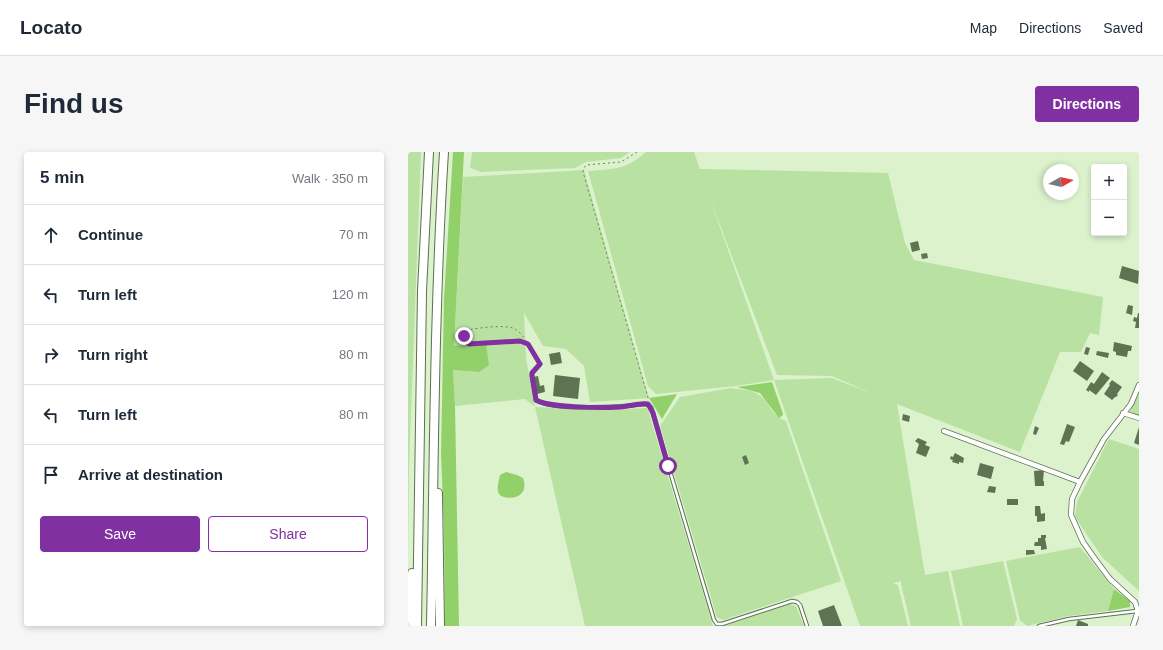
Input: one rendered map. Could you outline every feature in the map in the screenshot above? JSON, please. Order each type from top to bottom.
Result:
[{"type":"highway","points":[[416,626],[422,291],[430,152]]},
{"type":"highway","points":[[431,626],[438,256],[444,152]]},
{"type":"highway","points":[[409,626],[414,495],[420,435]]},
{"type":"highway","points":[[434,437],[439,497],[440,626]]},
{"type":"street","points":[[1133,626],[1138,609],[1135,602],[1110,579],[1095,560],[1083,542],[1071,515],[1072,499],[1080,482],[1104,439],[1131,404],[1139,385]]},
{"type":"street","points":[[1124,413],[1139,418]]},
{"type":"street","points":[[944,431],[1080,482]]},
{"type":"lane","points":[[540,364],[532,373],[532,376],[536,400],[544,404],[561,406],[609,407],[648,404],[651,407],[714,620],[717,624],[722,624],[792,601],[797,602],[800,605],[807,626]]},
{"type":"lane","points":[[1039,626],[1069,619],[1138,609]]},
{"type":"path","points":[[637,152],[621,162],[586,165],[583,172],[651,407]]},
{"type":"path","points":[[528,344],[520,341],[469,344],[466,342],[464,336],[468,330],[503,327],[512,328],[519,332],[528,344],[540,364]]},
{"type":"green space","points":[[408,152],[421,152],[409,467],[408,553]]},
{"type":"green space","points":[[453,152],[464,152],[454,346],[486,344],[489,365],[479,372],[453,370],[459,626],[445,626],[444,528],[441,454],[444,299]]},
{"type":"green space","points":[[472,152],[630,152],[621,158],[586,162],[575,168],[481,172],[470,168]]},
{"type":"green space","points":[[646,152],[694,152],[700,169],[888,173],[905,243],[914,260],[1103,297],[1099,335],[1090,333],[1081,352],[1060,352],[1020,452],[897,404],[925,575],[948,571],[960,626],[911,626],[901,581],[893,583],[898,585],[908,626],[860,626],[774,380],[736,386],[656,394],[648,386],[588,171],[619,168],[639,158]],"holes":[[[709,196],[777,375],[832,376],[873,394],[832,378],[774,380]]]},
{"type":"green space","points":[[584,170],[649,398],[590,402],[584,366],[566,349],[543,346],[524,313],[526,359],[535,407],[525,399],[455,406],[453,370],[479,372],[454,346],[463,177]]},
{"type":"green space","points":[[772,382],[783,415],[779,418],[760,393],[737,387]]},
{"type":"green space","points":[[731,388],[756,393],[763,398],[777,416],[786,421],[841,581],[723,620],[717,617],[716,614],[660,426],[680,397]]},
{"type":"green space","points":[[1139,392],[1139,415],[1130,412]]},
{"type":"green space","points":[[677,394],[662,419],[649,398]]},
{"type":"green space","points":[[535,407],[603,410],[646,408],[648,410],[713,626],[585,626]]},
{"type":"green space","points":[[1109,439],[1139,449],[1139,591],[1102,557],[1075,517],[1077,502]]},
{"type":"green space","points":[[506,472],[523,478],[523,491],[516,497],[506,498],[498,492],[500,475]]},
{"type":"green space","points":[[1080,547],[1114,589],[1108,611],[1068,616],[1027,626],[1020,620],[1006,561]]},
{"type":"green space","points":[[1003,561],[1017,619],[1014,626],[963,626],[951,571]]},
{"type":"green space","points":[[1114,589],[1130,601],[1130,607],[1108,611]]},
{"type":"green space","points":[[790,604],[796,606],[804,626],[720,626]]},
{"type":"building","points":[[918,241],[920,250],[912,252],[910,243]]},
{"type":"building","points":[[927,253],[928,258],[922,259],[921,254]]},
{"type":"building","points":[[1122,266],[1139,271],[1138,284],[1119,278]]},
{"type":"building","points":[[1128,305],[1133,306],[1132,315],[1126,313]]},
{"type":"building","points":[[1138,313],[1139,328],[1135,328],[1136,322],[1133,321],[1134,317],[1137,318]]},
{"type":"building","points":[[1114,342],[1132,346],[1131,351],[1128,351],[1127,357],[1116,355],[1116,352],[1113,351]]},
{"type":"building","points":[[1086,347],[1090,348],[1088,355],[1084,354]]},
{"type":"building","points":[[1097,351],[1109,353],[1108,358],[1096,355]]},
{"type":"building","points":[[560,352],[562,363],[551,365],[549,354]]},
{"type":"building","points":[[1080,361],[1094,371],[1087,381],[1073,371]]},
{"type":"building","points":[[1102,372],[1110,378],[1096,395],[1089,390],[1089,392],[1086,390],[1091,382],[1094,384]]},
{"type":"building","points":[[555,375],[580,378],[578,399],[553,396]]},
{"type":"building","points":[[538,376],[540,386],[544,385],[545,392],[537,394],[533,377]]},
{"type":"building","points":[[1112,380],[1122,387],[1117,394],[1118,395],[1112,400],[1104,394]]},
{"type":"building","points":[[903,414],[910,416],[909,422],[902,420]]},
{"type":"building","points":[[1067,424],[1075,427],[1069,442],[1066,441],[1064,445],[1060,444]]},
{"type":"building","points":[[1035,426],[1039,428],[1036,435],[1033,434]]},
{"type":"building","points":[[1139,427],[1139,445],[1134,443]]},
{"type":"building","points":[[918,438],[927,442],[925,445],[930,447],[926,457],[916,453],[919,444],[915,441]]},
{"type":"building","points":[[955,453],[964,458],[963,463],[959,462],[959,464],[952,462],[953,460],[950,459],[951,456],[953,457]]},
{"type":"building","points":[[746,455],[749,463],[745,465],[742,457]]},
{"type":"building","points":[[980,463],[994,467],[991,479],[977,475]]},
{"type":"building","points":[[1044,470],[1044,486],[1035,486],[1034,471]]},
{"type":"building","points":[[989,486],[996,487],[995,493],[987,492]]},
{"type":"building","points":[[1007,499],[1018,499],[1018,505],[1007,505]]},
{"type":"building","points":[[1035,506],[1040,506],[1041,514],[1045,513],[1045,521],[1037,522],[1037,516],[1035,516]]},
{"type":"building","points":[[1041,535],[1046,535],[1045,538],[1047,549],[1041,550],[1041,546],[1034,545],[1035,542],[1038,542],[1038,538],[1041,538]]},
{"type":"building","points":[[1026,550],[1034,550],[1035,554],[1026,555]]},
{"type":"building","points":[[834,605],[842,626],[823,626],[818,611]]},
{"type":"building","points":[[1078,620],[1088,624],[1088,626],[1076,626]]},
{"type":"route","points":[[464,336],[466,342],[469,344],[520,341],[528,344],[540,364],[532,373],[536,400],[544,404],[561,406],[609,407],[648,404],[653,413],[668,466]]}]
